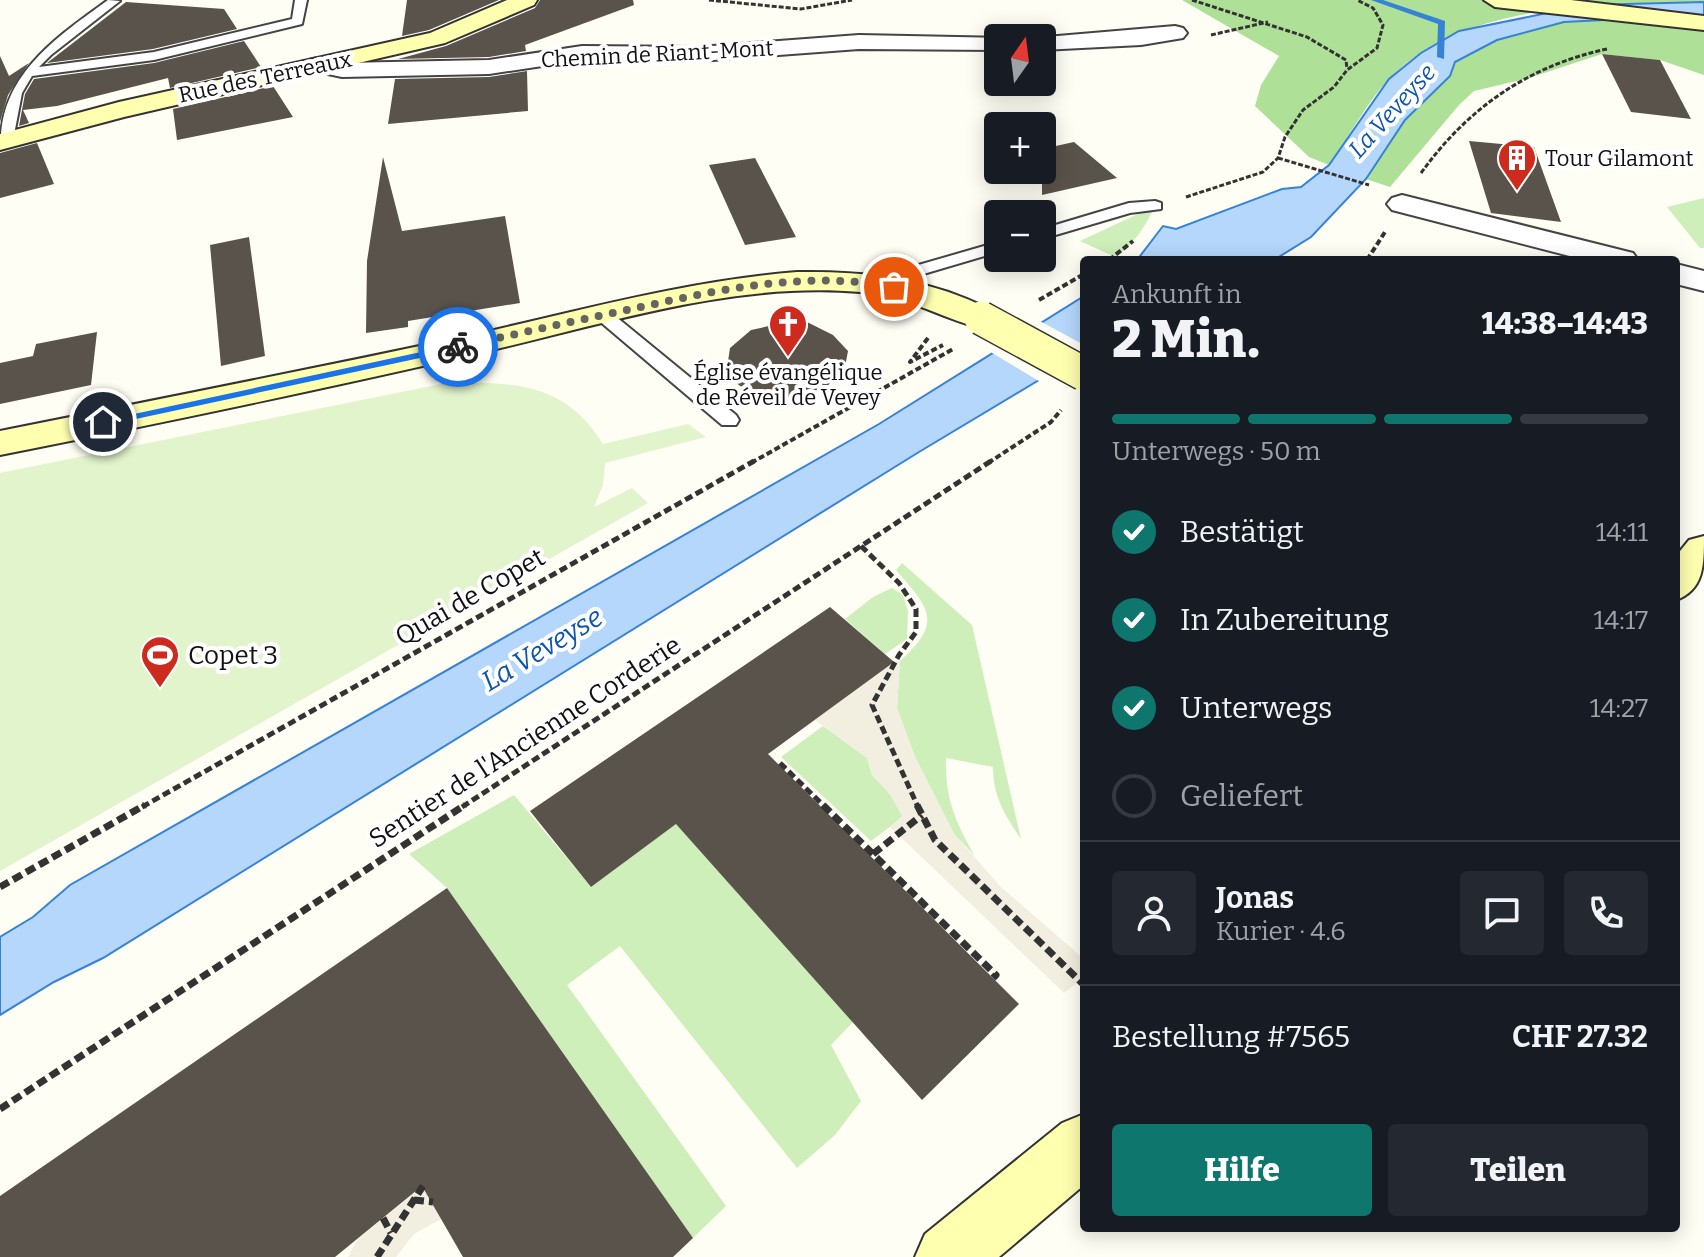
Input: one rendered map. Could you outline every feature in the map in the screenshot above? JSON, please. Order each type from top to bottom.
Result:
[{"type":"street","name":"Rue des Terreaux","points":[[3,141],[88,117],[437,38],[526,0]]},
{"type":"street","points":[[1495,0],[1704,23]]},
{"type":"street","points":[[1056,42],[1175,33]]},
{"type":"street","name":"Chemin de Riant-Mont","points":[[318,65],[324,69],[342,70],[489,67],[582,53],[699,54],[859,42],[984,43]]},
{"type":"street","points":[[1400,192],[1609,256]]},
{"type":"street","points":[[1680,275],[1704,281]]},
{"type":"street","points":[[0,443],[353,371],[713,291],[841,281],[876,283],[946,300],[971,331],[1076,388]]},
{"type":"street","points":[[1680,579],[1704,551]]},
{"type":"street","points":[[948,1257],[1080,1148]]},
{"type":"lane","points":[[27,73],[154,56],[248,35],[298,21],[301,0]]},
{"type":"lane","points":[[3,141],[15,93],[27,73],[46,52],[114,1]]},
{"type":"lane","points":[[1056,230],[1129,208],[1155,206]]},
{"type":"lane","points":[[876,283],[984,251]]},
{"type":"lane","points":[[603,315],[729,420]]},
{"type":"path","points":[[709,0],[749,7],[798,8],[852,0]]},
{"type":"path","points":[[1192,0],[1269,22],[1331,49],[1346,60],[1347,70]]},
{"type":"path","points":[[1115,256],[1125,250],[1147,222],[1155,206],[1263,172],[1278,158],[1285,137],[1303,110],[1334,87],[1347,70],[1377,48],[1383,25],[1373,8],[1357,0]]},
{"type":"path","points":[[1212,35],[1269,22]]},
{"type":"path","points":[[1278,158],[1400,192],[1459,125],[1513,84],[1573,58],[1609,49]]},
{"type":"path","name":"Quai de Copet","points":[[0,887],[971,331]]},
{"type":"path","name":"Sentier de l'Ancienne Corderie","points":[[0,1109],[1051,422],[1076,388]]},
{"type":"path","points":[[861,546],[899,583],[916,609],[916,632],[899,655],[872,705],[922,815],[935,840],[1080,981]]},
{"type":"path","points":[[780,763],[996,975],[993,978]]},
{"type":"path","points":[[872,854],[922,815]]},
{"type":"path","points":[[377,1257],[423,1186]]},
{"type":"path","points":[[414,1200],[433,1202]]},
{"type":"path","points":[[383,1218],[391,1233]]},
{"type":"green space","points":[[1182,0],[1704,2],[1580,6],[1495,21],[1456,35],[1420,54],[1389,79],[1365,109],[1329,165],[1309,157],[1255,106],[1261,85],[1279,56]]},
{"type":"green space","points":[[1704,15],[1704,75],[1660,60],[1602,54],[1529,78],[1474,91],[1390,187],[1366,179],[1405,120],[1450,76],[1454,62],[1497,40],[1564,22]]},
{"type":"green space","points":[[1704,198],[1704,248],[1700,248],[1667,207]]},
{"type":"green space","points":[[1155,206],[1139,234],[1116,256],[1080,241]]},
{"type":"green space","name":"Copet 3","points":[[451,382],[538,390],[572,409],[603,444],[688,424],[706,437],[605,463],[603,485],[594,507],[632,488],[648,503],[0,871],[0,473]]},
{"type":"green space","points":[[902,563],[972,625],[1021,839],[998,797],[993,767],[946,758],[947,786],[953,809],[975,856],[954,834],[915,757],[897,708],[900,661],[923,636],[927,625],[923,605],[896,570]]},
{"type":"green space","points":[[892,588],[903,595],[908,611],[907,639],[885,654],[845,619],[873,597]]},
{"type":"green space","points":[[823,726],[867,758],[872,775],[890,794],[903,817],[871,841],[781,757]]},
{"type":"green space","points":[[514,795],[591,887],[680,821],[853,1022],[831,1045],[861,1101],[835,1135],[797,1168],[620,946],[567,985],[726,1206],[693,1238],[447,888],[409,854]]},
{"type":"shaded area","points":[[894,661],[900,661],[897,708],[915,757],[954,834],[1001,887],[1080,956],[1080,980],[1064,993],[890,827],[902,816],[890,794],[872,775],[867,758],[815,720]]},
{"type":"shaded area","points":[[423,1186],[441,1219],[414,1234],[396,1257],[348,1257],[358,1239]]},
{"type":"water","name":"La Veveyse","points":[[1704,2],[1704,15],[1564,22],[1497,40],[1455,62],[1450,76],[1405,120],[1366,179],[1311,237],[1280,256],[1140,256],[1163,226],[1176,229],[1282,189],[1301,187],[1329,165],[1389,79],[1421,53],[1459,31],[1587,5]]},
{"type":"water","name":"La Veveyse","points":[[1080,298],[1080,355],[103,958],[54,982],[0,1015],[0,937],[33,917],[70,885],[879,424]]},
{"type":"pier","points":[[1038,320],[1080,343],[1080,360],[1042,383],[989,351]]},
{"type":"building","points":[[407,0],[499,0],[429,30],[402,36]]},
{"type":"building","points":[[540,0],[633,0],[634,5],[525,45],[526,51],[489,57],[398,59],[446,46],[535,8]]},
{"type":"building","points":[[126,2],[224,9],[237,29],[153,49],[47,63]]},
{"type":"building","points":[[244,41],[261,67],[170,88],[168,78],[57,106],[23,110],[29,123],[19,126],[25,94],[34,79],[154,63]]},
{"type":"building","name":"Tour Gilamont","points":[[1602,54],[1660,60],[1691,119],[1631,112]]},
{"type":"building","points":[[0,56],[9,76],[29,63],[8,95],[0,122]]},
{"type":"building","points":[[527,71],[528,111],[388,124],[395,79],[489,77]]},
{"type":"building","points":[[273,86],[293,117],[177,140],[173,109]]},
{"type":"building","name":"Tour Gilamont","points":[[1469,141],[1534,147],[1561,222],[1491,213]]},
{"type":"building","points":[[1074,142],[1117,178],[1042,195],[1042,184],[1056,184],[1056,146]]},
{"type":"building","points":[[37,143],[54,184],[0,198],[0,153]]},
{"type":"building","points":[[383,157],[402,231],[505,216],[520,303],[408,321],[408,327],[366,333],[367,261]]},
{"type":"building","points":[[755,158],[796,237],[745,245],[709,165]]},
{"type":"building","points":[[249,237],[265,356],[221,366],[210,245]]},
{"type":"building","name":"Église évangélique de Réveil de Vevey","points":[[801,319],[833,335],[848,351],[844,372],[827,386],[797,398],[765,394],[757,399],[726,375],[730,348],[751,330]]},
{"type":"building","points":[[97,332],[91,385],[0,404],[0,363],[33,356],[36,344]]},
{"type":"building","points":[[830,607],[894,662],[768,754],[1019,1004],[922,1100],[676,824],[591,887],[530,811]]},
{"type":"building","points":[[447,888],[693,1238],[673,1257],[463,1257],[422,1186],[335,1257],[0,1257],[0,1196]]},
{"type":"waterway","points":[[1375,0],[1442,23],[1441,57]]},
{"type":"way so far","points":[[458,347],[713,291],[841,281],[894,287]]},
{"type":"place","name":"Tour Gilamont","points":[[1517,192]]},
{"type":"place","name":"Église évangélique de Réveil de Vevey","points":[[788,358]]},
{"type":"place","name":"Copet 3","points":[[160,689]]},
{"type":"route","points":[[103,422],[458,347]]}]
